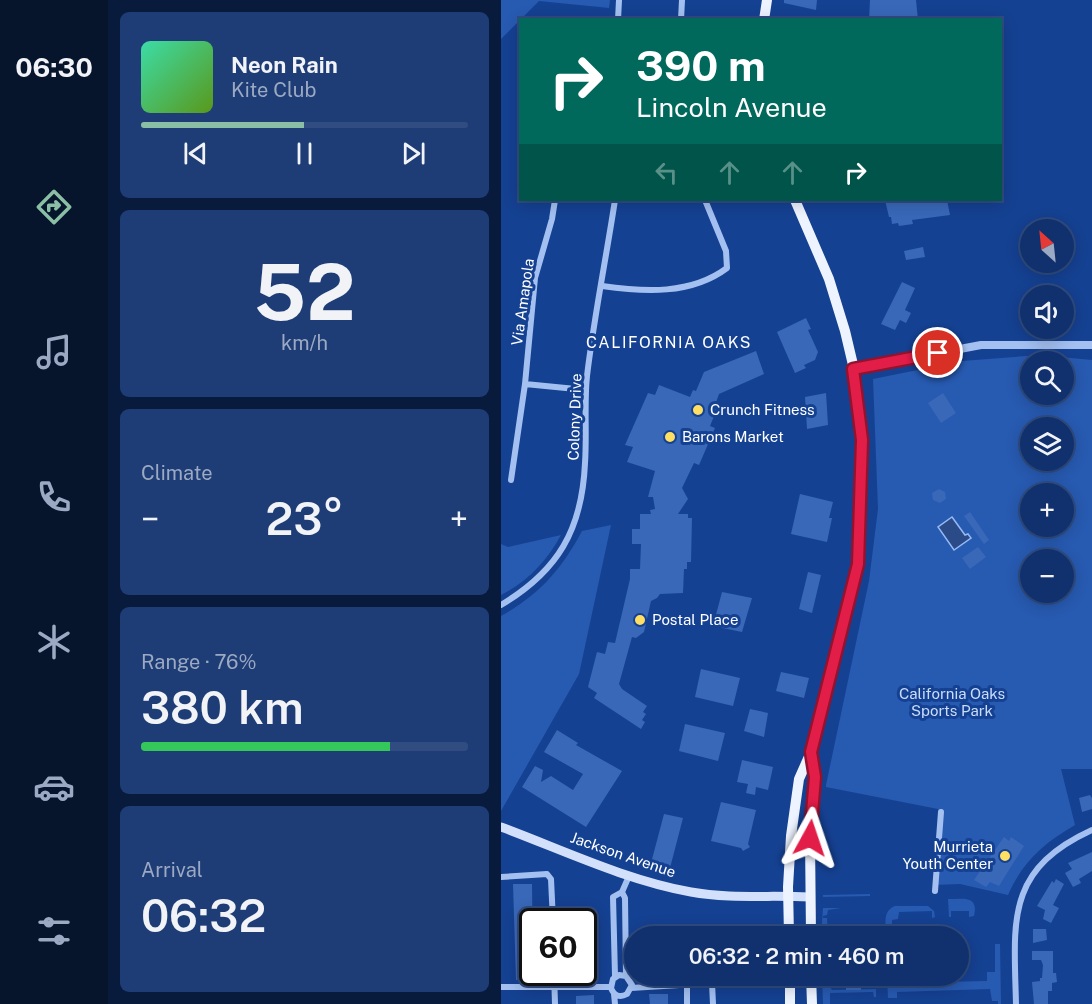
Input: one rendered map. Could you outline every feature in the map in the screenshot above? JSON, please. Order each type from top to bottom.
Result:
[{"type":"main road","points":[[764,18],[767,0]]},
{"type":"main road","points":[[789,926],[791,836],[799,779],[811,752],[858,564],[862,440],[853,369],[845,331],[829,279],[795,201]]},
{"type":"main road","points":[[811,752],[815,777],[810,838],[811,926]]},
{"type":"main road","name":"Jackson Avenue","points":[[501,826],[629,876],[671,888],[722,896],[810,897]]},
{"type":"main road","points":[[790,986],[790,1004]]},
{"type":"main road","points":[[811,986],[812,1004]]},
{"type":"street","points":[[618,18],[619,0]]},
{"type":"street","points":[[681,18],[682,0]]},
{"type":"street","name":"Via Amapola","points":[[511,480],[525,384],[535,278],[555,201]]},
{"type":"street","name":"Colony Drive","points":[[501,606],[524,592],[547,570],[564,547],[583,494],[586,390],[593,327],[602,286],[615,201]]},
{"type":"street","points":[[602,286],[640,291],[672,289],[716,276],[727,268],[726,251],[705,201]]},
{"type":"street","points":[[853,369],[981,345],[1092,345]]},
{"type":"street","points":[[525,384],[586,390]]},
{"type":"street","points":[[935,891],[941,812]]},
{"type":"street","points":[[1016,1004],[1015,929],[1020,903],[1030,878],[1046,857],[1069,841],[1092,830]]},
{"type":"street","points":[[501,877],[547,874],[551,879],[552,908]]},
{"type":"street","points":[[615,1004],[614,994],[610,987],[615,976],[613,897],[622,892],[629,876]]},
{"type":"street","points":[[622,892],[625,898],[625,926]]},
{"type":"street","points":[[614,920],[625,920]]},
{"type":"street","points":[[615,976],[624,976]]},
{"type":"street","points":[[627,1004],[630,986]]},
{"type":"street","points":[[614,994],[621,996],[629,991],[670,986]]},
{"type":"street","points":[[687,986],[687,1004]]},
{"type":"street","points":[[712,986],[713,1004]]},
{"type":"street","points":[[501,987],[610,987]]},
{"type":"street","points":[[555,987],[555,1004]]},
{"type":"green space","points":[[501,0],[610,0],[609,8],[539,1],[522,18],[519,18],[519,21],[501,39]]},
{"type":"green space","name":"California Oaks Sports Park","points":[[1020,356],[1020,405],[1074,405],[1074,358],[1092,360],[1092,769],[1061,769],[1075,825],[1035,854],[1020,872],[1008,895],[960,884],[933,885],[942,819],[938,809],[826,787],[869,581],[878,509],[873,379],[962,361]]},
{"type":"green space","points":[[611,525],[579,674],[501,811],[501,616],[527,599],[548,580],[566,558],[582,531]]},
{"type":"green space","points":[[561,535],[535,570],[519,584],[501,595],[501,544],[508,547]]},
{"type":"green space","points":[[870,894],[870,896],[823,897],[823,895]]},
{"type":"green space","points":[[948,899],[972,901],[975,909],[974,916],[969,917],[969,911],[951,911],[951,917],[949,917]]},
{"type":"green space","points":[[928,906],[934,911],[935,917],[932,918],[932,911],[899,912],[898,919],[892,920],[892,926],[885,926],[886,915],[891,908]]},
{"type":"green space","points":[[823,908],[841,908],[828,910],[827,915],[823,916],[827,918],[827,926],[822,926]]},
{"type":"green space","points":[[995,944],[1000,944],[1001,1004],[998,1004],[998,1001],[992,1001],[990,989],[897,992],[897,998],[888,998],[887,986],[969,986],[969,981],[987,981],[987,972],[995,972]]},
{"type":"green space","points":[[822,986],[830,986],[832,990],[876,989],[876,997],[873,992],[830,993],[830,1004],[823,1004]]},
{"type":"shaded area","points":[[952,517],[965,535],[968,534],[971,538],[954,550],[938,527]]},
{"type":"building","points":[[784,0],[817,0],[816,10],[784,3]]},
{"type":"building","points":[[870,0],[916,0],[918,18],[869,18]]},
{"type":"building","points":[[885,201],[947,201],[950,215],[912,220],[913,224],[899,226],[898,223],[892,224],[891,217],[889,217]]},
{"type":"building","points":[[923,247],[925,257],[906,260],[904,251]]},
{"type":"building","points":[[902,282],[915,288],[905,310],[911,313],[906,323],[900,320],[895,330],[881,324]]},
{"type":"building","points":[[806,318],[811,329],[808,330],[818,352],[815,360],[804,365],[806,368],[795,373],[777,332]]},
{"type":"building","points":[[756,351],[764,374],[719,394],[714,408],[717,409],[710,426],[715,428],[699,465],[694,463],[682,488],[688,499],[678,514],[688,514],[688,518],[692,518],[691,562],[687,562],[687,569],[684,569],[683,593],[660,594],[651,601],[644,632],[636,638],[632,637],[619,684],[622,689],[647,706],[643,712],[646,714],[642,720],[645,722],[641,729],[594,698],[597,693],[588,687],[597,652],[605,654],[608,642],[615,643],[630,579],[630,569],[640,569],[641,544],[632,544],[632,529],[640,529],[640,514],[651,514],[650,510],[655,509],[653,497],[648,497],[655,471],[627,462],[633,447],[625,445],[648,393],[655,395],[659,385],[690,397],[693,390],[696,391],[704,372]]},
{"type":"building","points":[[826,393],[828,425],[807,429],[805,397]]},
{"type":"building","points":[[943,393],[956,413],[941,423],[928,403]]},
{"type":"building","points":[[939,489],[945,492],[946,499],[940,503],[933,500],[932,493]]},
{"type":"building","points":[[800,494],[833,502],[827,542],[791,534]]},
{"type":"building","points":[[970,512],[989,540],[984,544],[964,516]]},
{"type":"building","points":[[978,547],[986,557],[970,569],[962,558]]},
{"type":"building","points":[[808,572],[821,575],[812,613],[799,609]]},
{"type":"building","points":[[722,592],[752,598],[742,632],[713,626]]},
{"type":"building","points":[[701,669],[740,678],[733,706],[695,697]]},
{"type":"building","points":[[781,672],[809,678],[804,698],[776,691]]},
{"type":"building","points":[[750,709],[768,713],[764,737],[744,731]]},
{"type":"building","points":[[685,724],[725,733],[718,761],[679,751]]},
{"type":"building","points":[[557,730],[578,743],[576,745],[622,771],[586,827],[522,787],[535,766],[543,770],[541,782],[551,776],[573,790],[583,774],[544,752]]},
{"type":"building","points":[[742,760],[773,767],[768,790],[756,787],[755,795],[746,793],[748,784],[737,782]]},
{"type":"building","points":[[1090,795],[1092,809],[1082,812],[1079,798]]},
{"type":"building","points":[[721,802],[756,810],[748,844],[750,847],[743,851],[741,848],[711,841]]},
{"type":"building","points":[[664,814],[683,818],[670,868],[651,863]]},
{"type":"building","name":"Murrieta Youth Center","points":[[1004,837],[1009,841],[1011,837],[1024,846],[999,886],[990,882],[986,887],[974,880]]},
{"type":"building","points":[[1092,852],[1092,871],[1079,879],[1081,883],[1073,887],[1065,873],[1072,869],[1068,863]]},
{"type":"building","points":[[1056,879],[1064,884],[1053,905],[1059,908],[1051,923],[1043,919],[1045,910],[1037,906],[1052,881],[1054,883]]},
{"type":"building","points":[[513,884],[532,884],[532,908],[519,908],[519,980],[516,980]]},
{"type":"building","points":[[1033,929],[1046,929],[1047,940],[1033,943]]},
{"type":"building","points":[[1032,951],[1053,951],[1053,973],[1056,973],[1057,982],[1052,983],[1052,991],[1048,991],[1048,1004],[1034,1004],[1032,982],[1040,981],[1042,978],[1043,965],[1041,960],[1032,960]]},
{"type":"building","points":[[846,986],[861,986],[861,990],[846,990]]},
{"type":"building","points":[[649,994],[668,994],[668,1004],[650,1004]]},
{"type":"building","points":[[594,995],[594,1004],[576,1004],[576,996]]},
{"type":"place","name":"Crunch Fitness","points":[[698,410]]},
{"type":"place","name":"Barons Market","points":[[670,437]]},
{"type":"place","name":"Postal Place","points":[[640,620]]},
{"type":"place","name":"Murrieta Youth Center","points":[[1005,856]]},
{"type":"district","name":"CALIFORNIA OAKS","points":[[669,342]]},
{"type":"route","points":[[810,838],[815,777],[811,752],[858,564],[862,440],[853,369],[938,353]]}]
